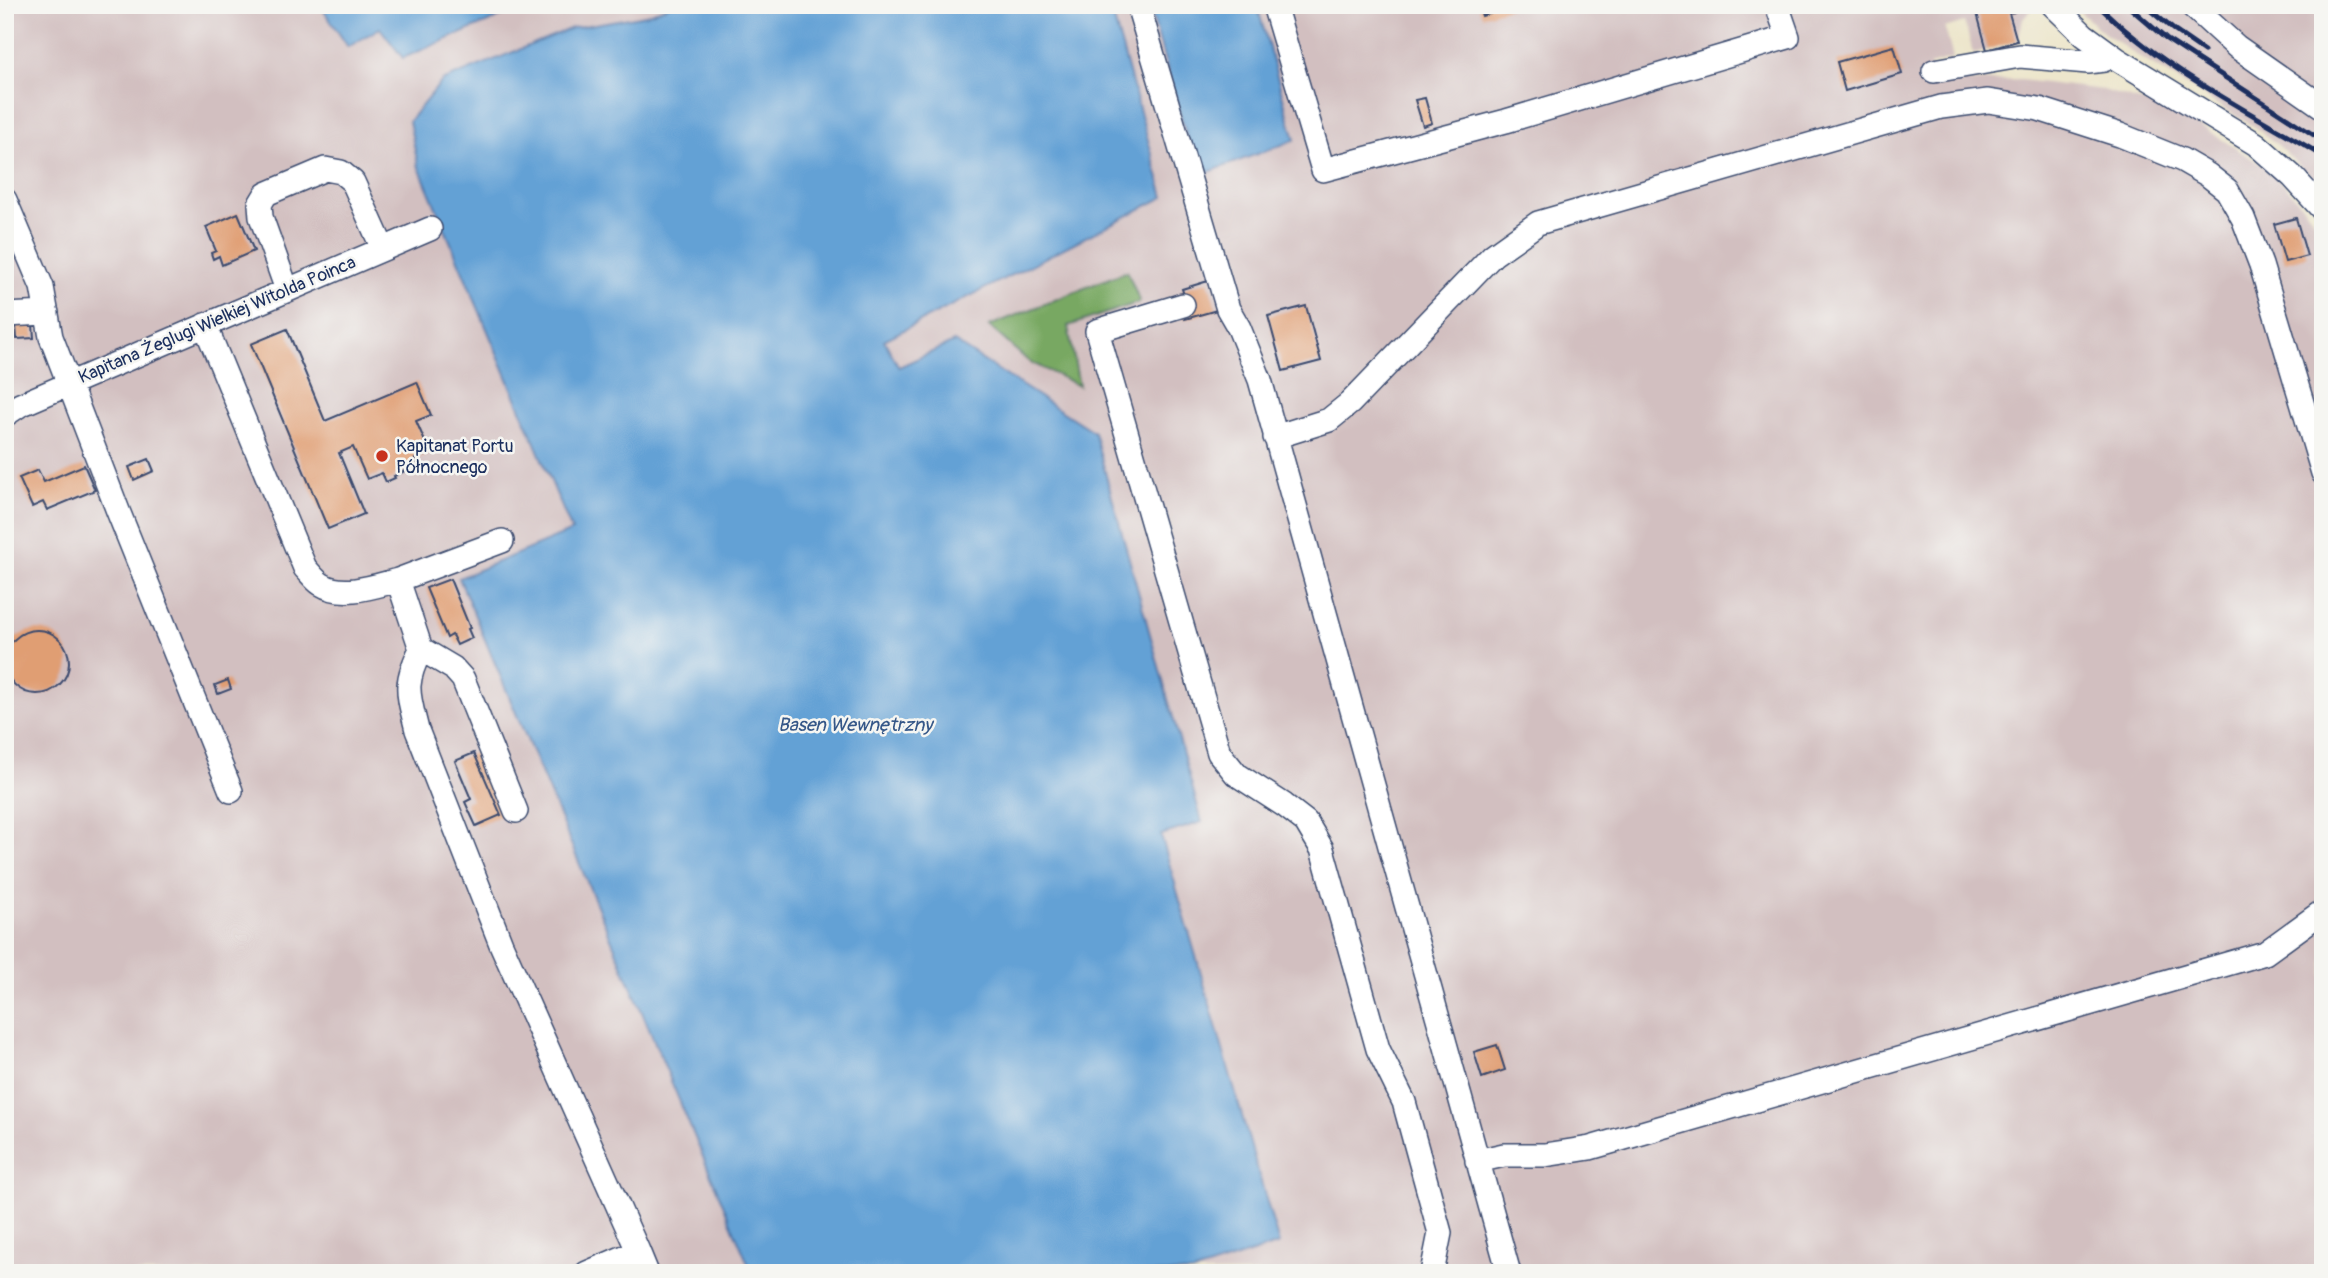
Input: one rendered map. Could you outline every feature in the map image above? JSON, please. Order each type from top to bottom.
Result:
[{"type":"street","points":[[1138,5],[1228,309],[1239,328],[1260,380],[1509,1273]]},
{"type":"street","points":[[1274,5],[1323,170],[1506,121],[1788,37],[1777,5]]},
{"type":"street","points":[[2053,5],[2084,35],[2109,54],[2256,144],[2323,210]]},
{"type":"street","points":[[2191,5],[2237,47],[2323,107]]},
{"type":"street","points":[[1934,71],[2020,56],[2088,62],[2104,60],[2109,54]]},
{"type":"street","points":[[1275,437],[1329,420],[1350,403],[1493,255],[1538,223],[1941,107],[1989,101],[2039,110],[2120,135],[2182,160],[2227,190],[2243,218],[2261,265],[2323,473]]},
{"type":"street","points":[[287,290],[261,217],[260,204],[266,194],[326,169],[341,172],[353,182],[383,249]]},
{"type":"street","points":[[5,200],[42,287],[51,337],[231,791]]},
{"type":"street","name":"Kapitana Żeglugi Wielkiej Witolda Poinca","points":[[5,415],[20,405],[430,229]]},
{"type":"street","points":[[1183,305],[1097,331],[1219,753],[1236,774],[1306,822],[1322,849],[1378,1049],[1404,1102],[1440,1233],[1433,1273]]},
{"type":"street","points":[[5,315],[47,313]]},
{"type":"street","points":[[205,325],[305,568],[320,584],[338,590],[366,588],[398,580],[502,541]]},
{"type":"street","points":[[398,580],[421,649],[453,668],[463,679],[516,811]]},
{"type":"street","points":[[421,649],[408,680],[409,697],[418,730],[501,944],[647,1273]]},
{"type":"street","points":[[1478,1161],[1504,1155],[1545,1155],[1590,1148],[2265,953],[2323,911]]},
{"type":"street","points":[[587,1273],[638,1251]]},
{"type":"shaded area","points":[[5,5],[320,5],[348,47],[380,28],[403,58],[528,5],[671,5],[646,15],[572,28],[442,81],[409,121],[418,165],[572,531],[459,578],[752,1273],[5,1273]]},
{"type":"shaded area","points":[[1110,5],[1149,5],[1295,140],[1257,5],[2032,5],[2034,7],[2023,19],[2018,41],[1974,54],[1964,22],[1945,28],[1953,58],[1930,65],[1935,86],[1960,82],[2021,80],[2103,90],[2180,113],[2265,167],[2290,191],[2323,231],[2323,1273],[1192,1273],[1279,1243],[1161,835],[1202,822],[899,368],[884,340],[1164,197]]},
{"type":"shaded area","points":[[2072,5],[2323,5],[2323,188],[2256,128],[2138,56],[2104,33]]},
{"type":"green space","points":[[1127,271],[1140,302],[1068,326],[1079,386],[1028,361],[989,326]]},
{"type":"water","points":[[320,5],[528,5],[403,58],[380,28],[348,47]]},
{"type":"water","name":"Basen Wewnętrzny","points":[[671,5],[1110,5],[1164,197],[884,340],[899,367],[954,342],[1094,432],[1202,822],[1161,835],[1279,1244],[1192,1273],[752,1273],[459,578],[572,531],[418,165],[409,121],[442,81],[572,28],[646,15]]},
{"type":"water","points":[[1149,5],[1257,5],[1295,140],[1198,176]]},
{"type":"building","points":[[1478,5],[1516,5],[1516,6],[1482,16]]},
{"type":"building","points":[[2020,5],[2014,12],[2009,13],[2017,41],[1987,50],[1975,6]]},
{"type":"building","points":[[1894,46],[1902,74],[1845,91],[1837,62]]},
{"type":"building","points":[[1425,98],[1432,123],[1423,126],[1415,100]]},
{"type":"building","points":[[238,213],[254,251],[222,265],[219,256],[213,259],[211,253],[216,251],[206,227]]},
{"type":"building","points":[[2296,218],[2307,256],[2285,262],[2274,224]]},
{"type":"building","points":[[1208,281],[1217,310],[1185,319],[1183,312],[1189,310],[1182,289]]},
{"type":"building","points":[[1306,306],[1321,361],[1283,371],[1268,316]]},
{"type":"building","points":[[33,324],[34,338],[17,339],[16,325]]},
{"type":"building","points":[[287,329],[325,421],[417,382],[431,415],[416,421],[430,453],[415,459],[419,468],[410,472],[409,469],[386,482],[382,473],[367,479],[353,447],[339,453],[364,514],[328,529],[251,344]]},
{"type":"building","points":[[149,459],[154,471],[134,480],[129,467]]},
{"type":"building","points":[[84,465],[95,490],[47,510],[43,502],[32,507],[19,478],[38,470],[44,482]]},
{"type":"building","points":[[450,579],[472,638],[457,645],[452,635],[447,638],[426,588]]},
{"type":"building","points":[[37,630],[55,636],[63,644],[69,662],[63,680],[55,688],[37,694],[19,688],[11,680],[5,662],[11,644],[19,636]]},
{"type":"building","points":[[228,680],[231,689],[218,694],[215,685]]},
{"type":"building","points":[[474,753],[501,815],[476,826],[465,802],[471,799],[455,761]]},
{"type":"building","points":[[1497,1045],[1505,1070],[1482,1078],[1474,1052]]},
{"type":"railway","points":[[2098,5],[2123,28],[2177,69],[2323,156]]},
{"type":"railway","points":[[2127,5],[2166,39],[2323,141]]},
{"type":"railway","points":[[2144,5],[2204,51]]},
{"type":"place","name":"Kapitanat Portu Północnego","points":[[382,456]]}]
